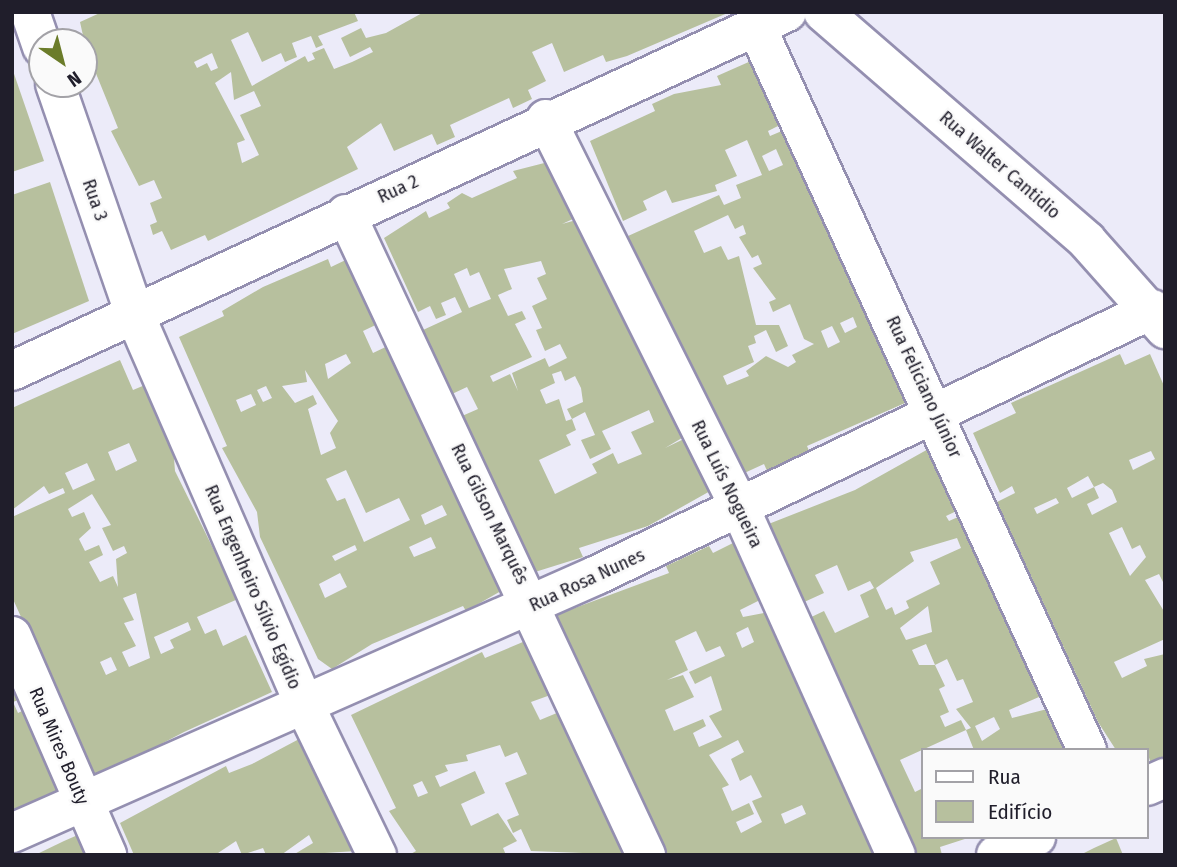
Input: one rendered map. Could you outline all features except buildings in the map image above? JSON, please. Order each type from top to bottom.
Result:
[{"type":"street","name":"Rua Walter Cantidio","points":[[823,12],[1087,241],[1159,319]]},
{"type":"street","name":"Rua 2","points":[[12,371],[547,119],[772,19]]},
{"type":"street","name":"Rua Feliciano Júnior","points":[[772,19],[937,416],[1086,748]]},
{"type":"street","name":"Rua 3","points":[[60,98],[135,315]]},
{"type":"street","name":"Rua Luís Nogueira","points":[[547,119],[740,508],[896,855]]},
{"type":"street","name":"Rua Gilson Marquês","points":[[346,214],[533,604],[646,855]]},
{"type":"street","name":"Rua Engenheiro Sílvio Egídio","points":[[135,315],[303,702],[377,855]]},
{"type":"street","name":"Rua Rosa Nunes","points":[[12,833],[303,702],[533,604],[937,416],[1159,319]]},
{"type":"street","name":"Rua Mires Bouty","points":[[12,636],[107,855]]},
{"type":"street","points":[[1149,785],[1165,778]]},
{"type":"street","points":[[996,855],[1032,839]]}]
